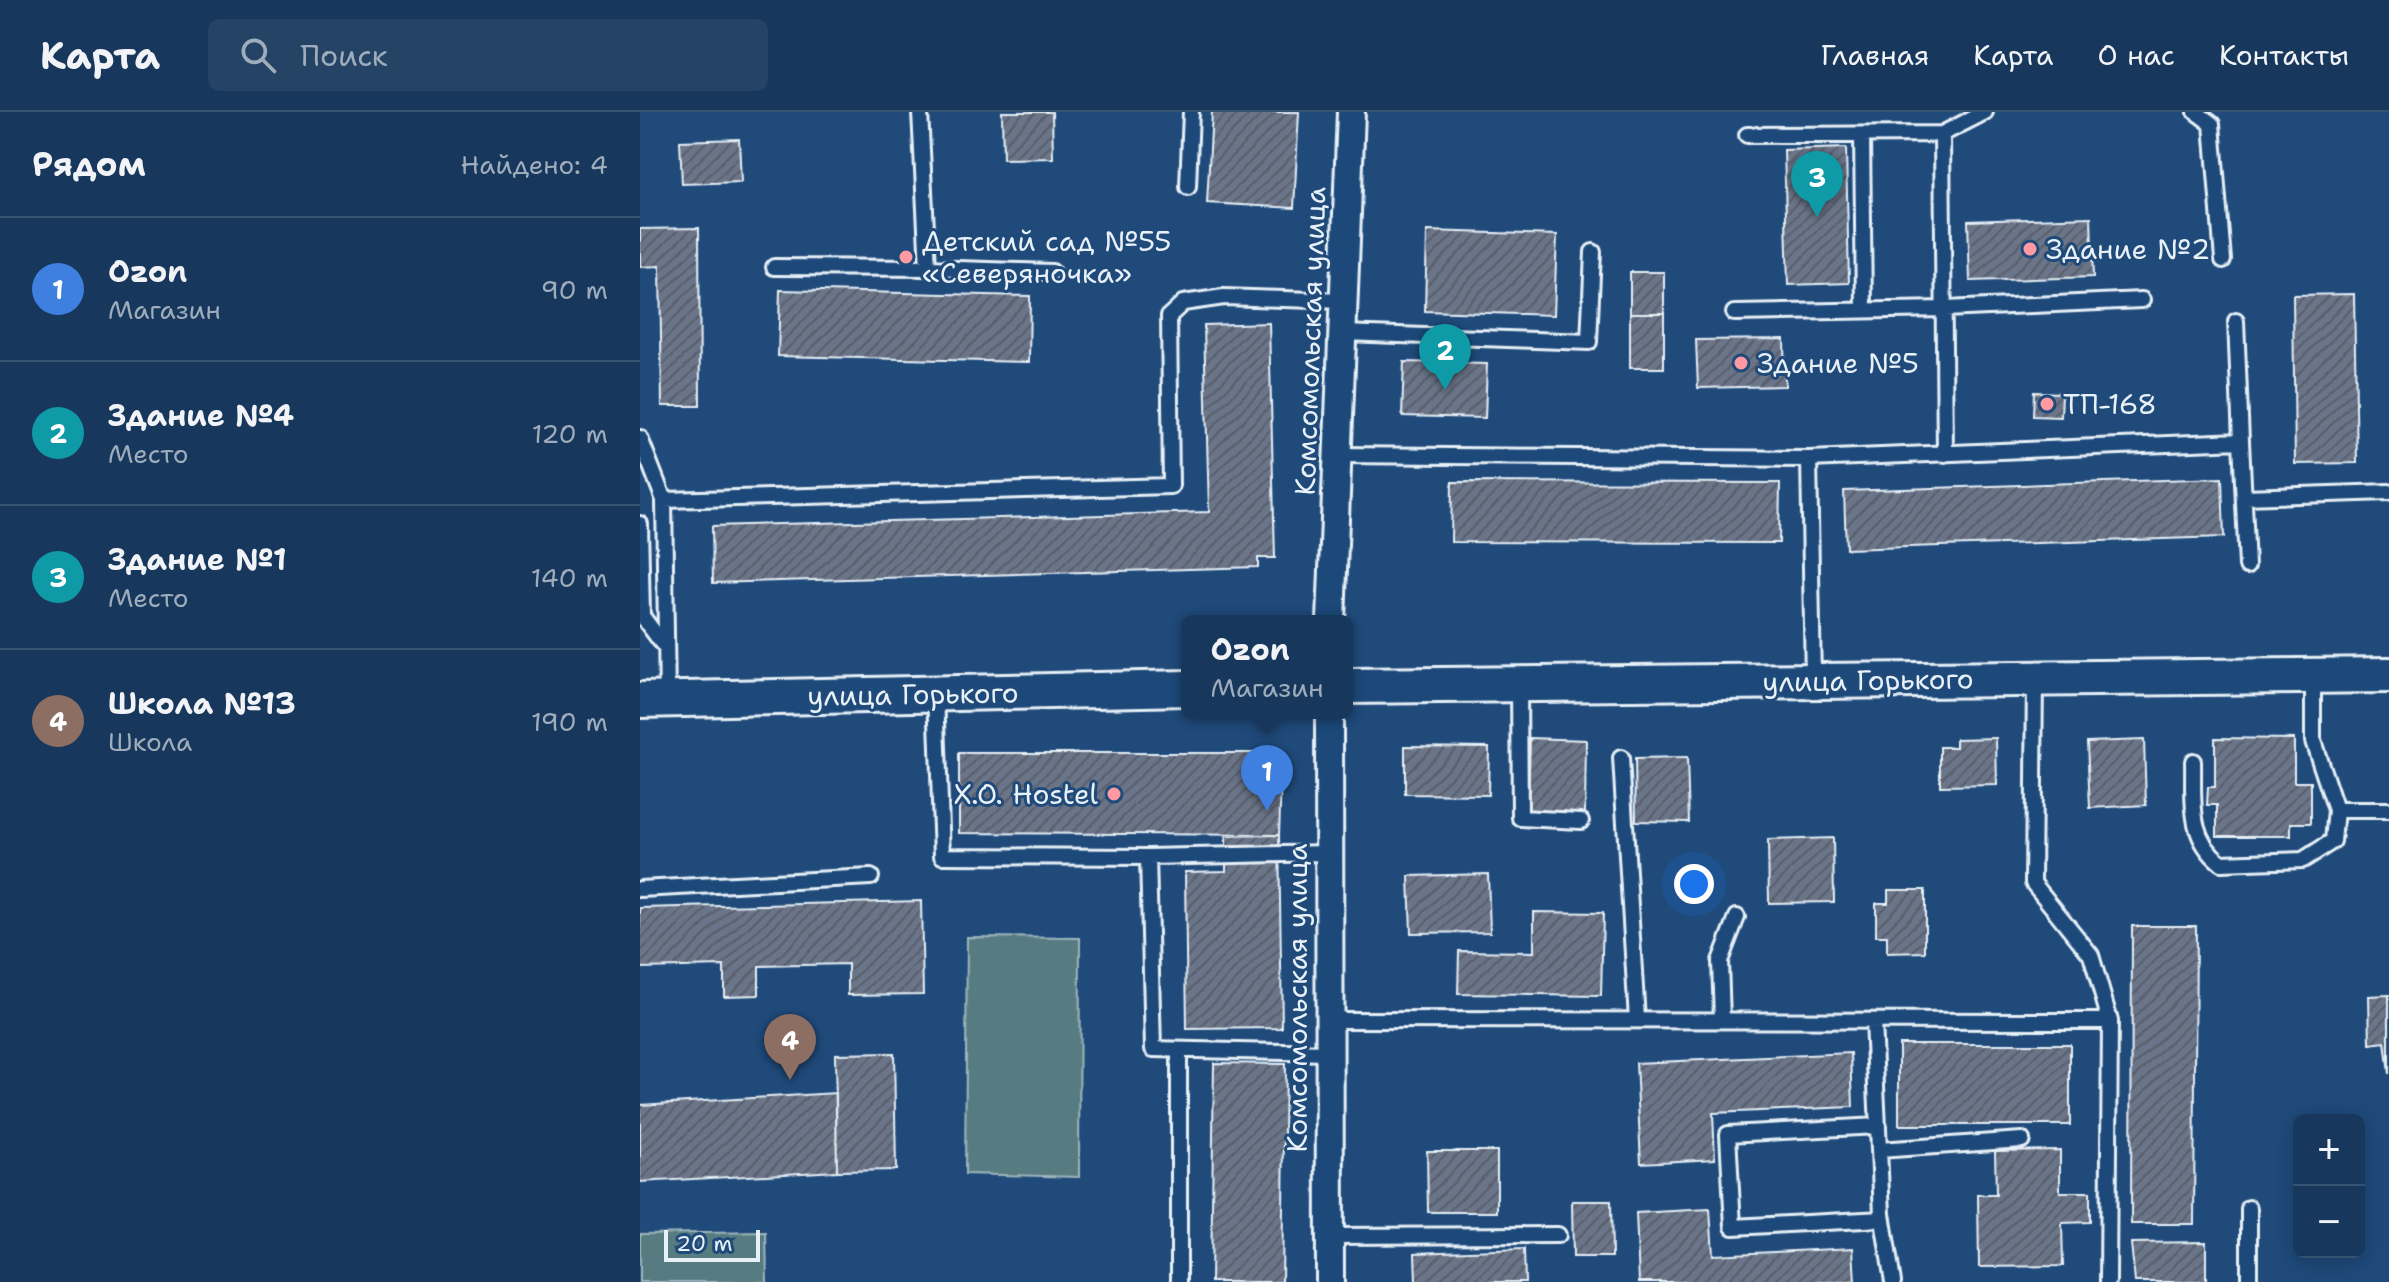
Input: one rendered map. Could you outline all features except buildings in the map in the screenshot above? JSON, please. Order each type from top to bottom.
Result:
[{"type":"street","name":"Комсомольская улица","points":[[1331,615],[1351,112]]},
{"type":"street","name":"улица Горького","points":[[1353,686],[2389,675]]},
{"type":"street","name":"улица Горького","points":[[653,699],[1181,688]]},
{"type":"street","name":"Комсомольская улица","points":[[1329,719],[1330,1282]]},
{"type":"lane","points":[[920,112],[928,268]]},
{"type":"lane","points":[[1188,187],[1191,112]]},
{"type":"lane","points":[[1747,135],[1942,134],[1985,112]]},
{"type":"lane","points":[[2196,112],[2212,124],[2223,260]]},
{"type":"lane","points":[[1942,134],[1945,454]]},
{"type":"lane","points":[[1862,135],[1864,310]]},
{"type":"lane","points":[[1343,333],[1589,342],[1593,252]]},
{"type":"lane","points":[[774,267],[1052,272]]},
{"type":"lane","points":[[664,500],[1171,486],[1169,316],[1183,303],[1224,297],[1344,301]]},
{"type":"lane","points":[[1734,313],[1945,309],[2142,300]]},
{"type":"lane","points":[[2236,321],[2247,566]]},
{"type":"lane","points":[[640,438],[664,500],[665,647],[653,699]]},
{"type":"lane","points":[[1337,455],[1809,459],[2241,441]]},
{"type":"lane","points":[[1809,459],[1813,681]]},
{"type":"lane","points":[[2244,497],[2389,492]]},
{"type":"lane","points":[[640,524],[642,616],[665,647]]},
{"type":"lane","points":[[2193,761],[2194,829],[2206,851],[2221,863],[2303,860],[2333,841],[2336,810],[2313,741],[2313,676]]},
{"type":"lane","points":[[2035,679],[2033,883],[2091,955],[2110,1021],[2108,1282]]},
{"type":"lane","points":[[1519,683],[1520,818],[1581,821]]},
{"type":"lane","points":[[936,694],[942,856],[1148,857],[1329,853]]},
{"type":"lane","points":[[1621,758],[1637,1020]]},
{"type":"lane","points":[[2336,810],[2389,810]]},
{"type":"lane","points":[[1148,857],[1153,1049],[1329,1053]]},
{"type":"lane","points":[[640,889],[871,877]]},
{"type":"lane","points":[[1722,1020],[1720,961],[1737,917]]},
{"type":"lane","points":[[1329,1020],[2110,1021]]},
{"type":"lane","points":[[1873,1021],[1883,1219],[1893,1282]]},
{"type":"lane","points":[[1179,1050],[1179,1282]]},
{"type":"lane","points":[[1878,1126],[1728,1134],[1733,1227],[1883,1219]]},
{"type":"lane","points":[[1879,1150],[2022,1140]]},
{"type":"lane","points":[[2249,1208],[2249,1282]]},
{"type":"lane","points":[[1330,1236],[1558,1235]]},
{"type":"green space","points":[[967,937],[1080,938],[1079,1177],[965,1174]]},
{"type":"green space","points":[[766,1232],[767,1282],[640,1282],[640,1234]]},
{"type":"place","name":"Здание №1","points":[[1817,217]]},
{"type":"place","name":"Здание №2","points":[[2030,249]]},
{"type":"place","name":"Детский сад №55 «Северяночка»","points":[[906,257]]},
{"type":"place","name":"Здание №5","points":[[1741,363]]},
{"type":"place","name":"Здание №4","points":[[1445,390]]},
{"type":"place","name":"ТП-168","points":[[2047,404]]},
{"type":"place","name":"X.O. Hostel","points":[[1114,794]]},
{"type":"place","name":"Ozon","points":[[1267,811]]},
{"type":"place","name":"Школа №13","points":[[790,1080]]}]
